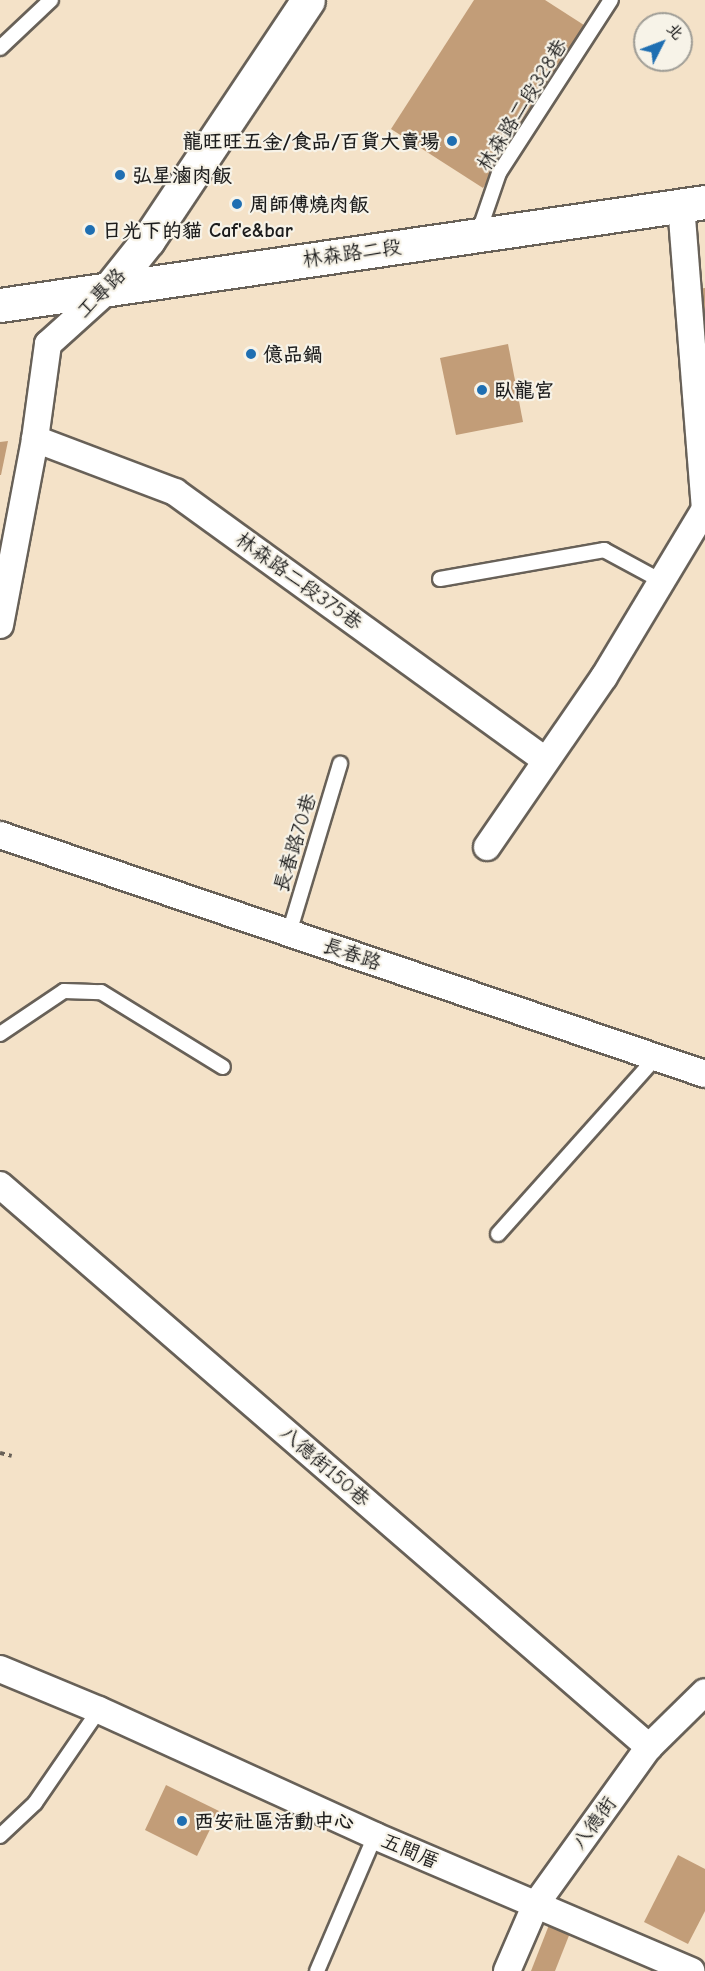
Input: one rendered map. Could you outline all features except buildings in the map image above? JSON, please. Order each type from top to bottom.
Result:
[{"type":"main road","name":"工專路","points":[[109,289],[148,240],[308,0]]},
{"type":"main road","name":"林森路二段","points":[[0,305],[693,203]]},
{"type":"street","points":[[487,847],[544,759],[604,677],[663,582],[705,508],[693,203]]},
{"type":"street","name":"工專路","points":[[0,625],[35,439],[48,344],[109,289]]},
{"type":"street","name":"林森路二段375巷","points":[[35,439],[176,492],[544,759]]},
{"type":"street","name":"長春路","points":[[0,835],[705,1074]]},
{"type":"street","name":"八德街150巷","points":[[0,1185],[649,1747]]},
{"type":"street","name":"五間厝","points":[[0,1669],[99,1710],[375,1836],[691,1971]]},
{"type":"street","name":"八德街","points":[[507,1971],[536,1904],[649,1747],[705,1692]]},
{"type":"lane","points":[[0,48],[51,0]]},
{"type":"lane","name":"林森路二段328巷","points":[[478,235],[499,173],[611,0]]},
{"type":"lane","points":[[440,579],[604,550],[663,582]]},
{"type":"lane","name":"長春路70巷","points":[[289,933],[340,764]]},
{"type":"lane","points":[[0,1034],[64,991],[101,992],[223,1067]]},
{"type":"lane","points":[[498,1234],[656,1057]]},
{"type":"lane","points":[[0,1836],[35,1803],[99,1710]]},
{"type":"lane","points":[[317,1971],[375,1836]]},
{"type":"path","points":[[0,1453],[12,1456]]},
{"type":"place","name":"龍旺旺五金/食品/百貨大賣場","points":[[452,141]]},
{"type":"place","name":"弘星滷肉飯","points":[[120,175]]},
{"type":"place","name":"周師傅燒肉飯","points":[[237,204]]},
{"type":"place","name":"日光下的貓 Caf'e&bar","points":[[90,230]]},
{"type":"place","name":"億品鍋","points":[[251,354]]},
{"type":"place","name":"臥龍宮","points":[[482,390]]},
{"type":"place","name":"西安社區活動中心","points":[[182,1821]]}]
